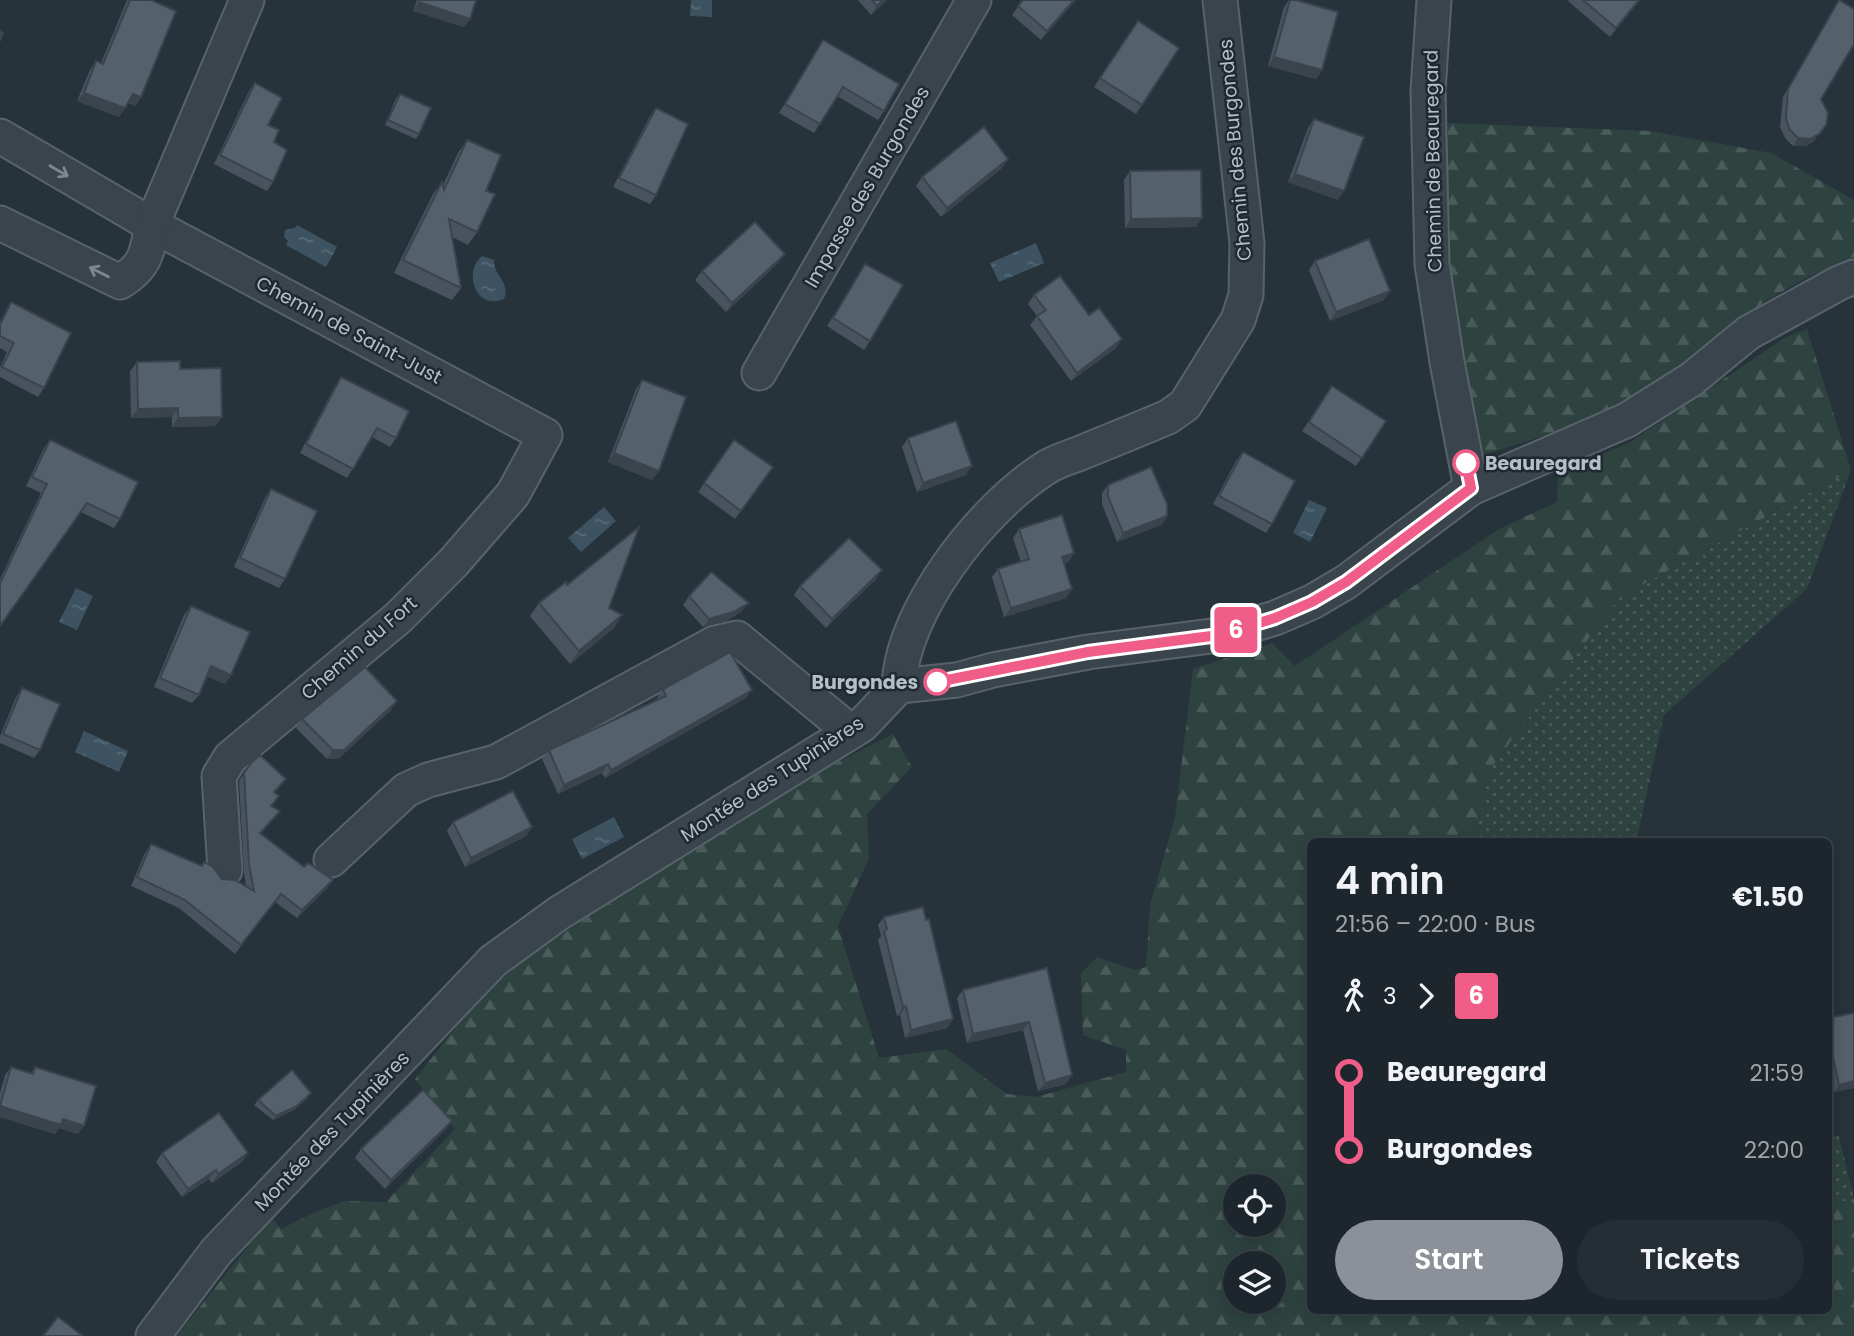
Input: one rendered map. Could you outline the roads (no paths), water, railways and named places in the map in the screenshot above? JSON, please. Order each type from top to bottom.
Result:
[{"type":"street","points":[[0,223],[120,282],[136,272],[147,252],[152,225],[247,0]]},
{"type":"street","name":"Impasse des Burgondes","points":[[760,373],[974,0]]},
{"type":"street","name":"Chemin des Burgondes","points":[[899,686],[900,666],[907,640],[923,604],[952,562],[991,514],[1045,468],[1168,417],[1185,405],[1238,320],[1246,295],[1247,243],[1220,0]]},
{"type":"street","name":"Chemin de Beauregard","points":[[1434,0],[1428,91],[1432,264],[1471,488]]},
{"type":"street","name":"Chemin de Saint-Just","points":[[0,136],[152,225],[545,435]]},
{"type":"street","points":[[899,686],[957,680],[993,670],[1088,652],[1219,635],[1275,618],[1312,602],[1346,582],[1471,488],[1627,420],[1692,379],[1748,333],[1854,277]]},
{"type":"street","name":"Chemin du Fort","points":[[225,870],[219,776],[230,758],[398,618],[453,563],[513,494],[545,435]]},
{"type":"street","points":[[331,860],[406,790],[428,780],[496,762],[715,643],[737,638],[851,732]]},
{"type":"street","name":"Montée des Tupinières","points":[[153,1336],[216,1252],[493,961],[559,913],[862,725],[899,686]]},
{"type":"water","points":[[691,0],[712,0],[712,17],[690,16]]},
{"type":"water","points":[[297,225],[337,247],[326,267],[286,245],[288,241],[284,237],[285,230]]},
{"type":"water","points":[[1036,243],[1044,263],[999,282],[990,263]]},
{"type":"water","points":[[482,256],[494,260],[504,283],[504,299],[486,300],[475,288],[473,272]]},
{"type":"water","points":[[1309,500],[1327,508],[1310,542],[1293,533]]},
{"type":"water","points":[[604,507],[616,521],[581,552],[568,538]]},
{"type":"water","points":[[76,588],[93,596],[77,630],[59,622]]},
{"type":"water","points":[[84,731],[128,751],[119,772],[75,752]]},
{"type":"water","points":[[614,817],[624,837],[582,859],[572,839]]},
{"type":"place","name":"Beauregard","points":[[1466,463]]},
{"type":"place","name":"Burgondes","points":[[937,682]]}]
